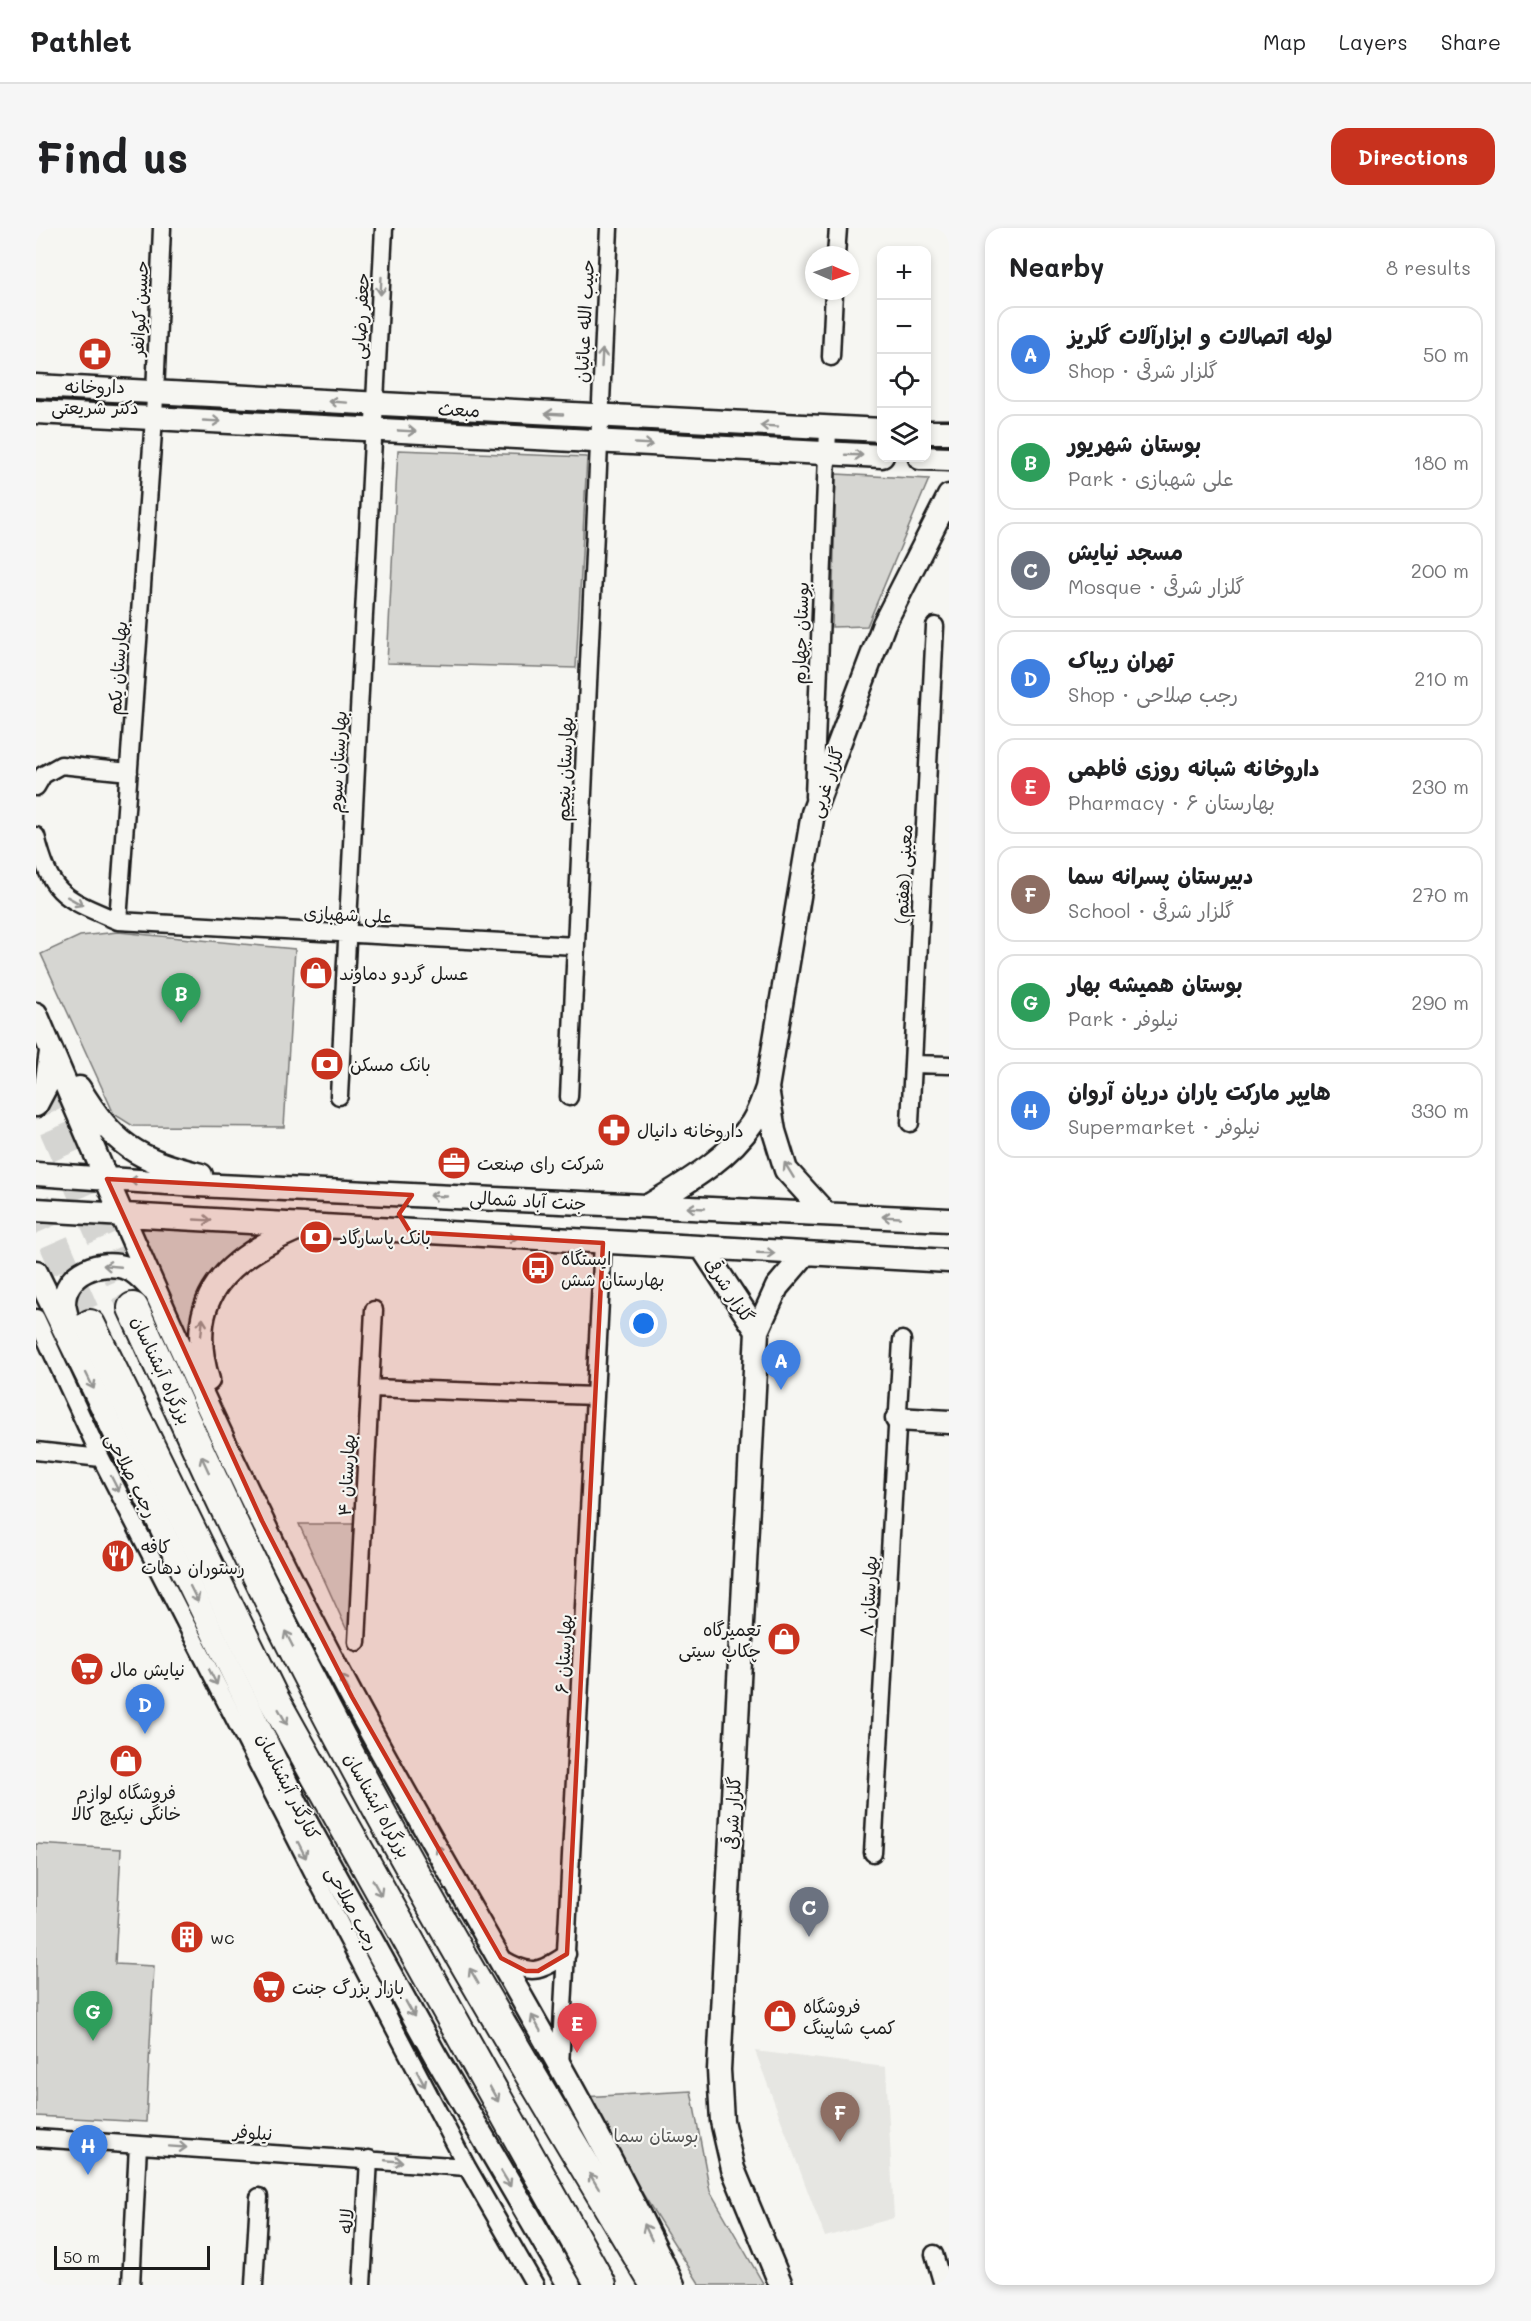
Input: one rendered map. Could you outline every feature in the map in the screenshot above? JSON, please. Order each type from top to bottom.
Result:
[{"type":"highway","name":"بزرگراه آبشناسان","points":[[146,1302],[249,1558],[321,1701],[529,2072],[656,2285]]},
{"type":"highway","points":[[78,1337],[273,1698],[601,2285]]},
{"type":"street","name":"حسین کیوانفر","points":[[154,418],[162,228]]},
{"type":"street","name":"جعفر رضایی","points":[[374,430],[384,228]]},
{"type":"street","name":"حبیب الله عبائیان","points":[[597,441],[609,228]]},
{"type":"street","points":[[837,246],[838,228]]},
{"type":"street","points":[[831,357],[834,300]]},
{"type":"street","name":"مبعث","points":[[36,386],[155,390],[375,405],[877,430]]},
{"type":"street","name":"مبعث","points":[[36,412],[877,456]]},
{"type":"street","name":"بهارستان یکم","points":[[118,921],[154,418]]},
{"type":"street","name":"بوستان چهارم","points":[[813,813],[828,429]]},
{"type":"street","name":"بهارستان سوم","points":[[339,1096],[374,430]]},
{"type":"street","points":[[931,432],[949,432]]},
{"type":"street","name":"بهارستان پنجم","points":[[569,1097],[597,441]]},
{"type":"street","points":[[931,458],[949,459]]},
{"type":"street","name":"گلزار غربی","points":[[650,1205],[709,1167],[741,1138],[754,1120],[767,1088],[813,813],[884,624],[949,496]]},
{"type":"street","name":"معینی (هفتم)","points":[[910,1123],[935,626]]},
{"type":"street","points":[[36,787],[43,775],[61,765],[129,772]]},
{"type":"street","points":[[36,836],[44,869],[62,894],[118,921]]},
{"type":"street","name":"علی شهبازی","points":[[118,921],[576,946]]},
{"type":"street","points":[[36,1012],[123,1216],[146,1302]]},
{"type":"street","points":[[36,1012],[92,1108],[116,1139],[138,1154],[172,1168],[264,1188]]},
{"type":"street","points":[[36,1105],[46,1086],[51,1050]]},
{"type":"street","points":[[913,1064],[949,1065]]},
{"type":"street","name":"گلزار غربی","points":[[767,1088],[774,1131],[786,1170],[826,1214]]},
{"type":"street","name":"جنت آباد شمالی","points":[[36,1174],[264,1188],[949,1220]]},
{"type":"street","points":[[410,1232],[399,1214],[405,1199],[411,1195]]},
{"type":"street","points":[[36,1210],[949,1262]]},
{"type":"street","points":[[262,1521],[213,1396],[201,1358],[203,1317],[219,1281],[239,1259],[267,1241],[303,1226]]},
{"type":"street","name":"بهارستان ۶","points":[[560,2066],[603,1243]]},
{"type":"street","name":"گلزار شرقی","points":[[703,1249],[757,1330]]},
{"type":"street","name":"گلزار شرقی","points":[[781,2285],[733,2169],[722,2121],[718,2070],[757,1330],[777,1287],[805,1254]]},
{"type":"street","points":[[78,1337],[64,1303],[70,1285],[81,1272],[94,1266],[110,1265],[129,1269],[352,1697],[560,2066],[636,2206],[673,2285]]},
{"type":"street","name":"کنارگذر آبشناسان","points":[[36,1272],[78,1337],[302,1815],[447,2075],[569,2285]]},
{"type":"street","points":[[36,1291],[78,1337]]},
{"type":"street","name":"بهارستان ۴","points":[[357,1642],[374,1310]]},
{"type":"street","name":"رجب صلاحی","points":[[36,1318],[101,1458],[467,2167],[535,2285]]},
{"type":"street","name":"بهارستان ۸","points":[[873,1853],[902,1340]]},
{"type":"street","points":[[371,1388],[595,1396]]},
{"type":"street","points":[[897,1419],[949,1422]]},
{"type":"street","points":[[36,1451],[101,1458]]},
{"type":"street","points":[[501,1958],[526,1971],[538,1971],[567,1954]]},
{"type":"street","name":"نیلوفر","points":[[36,2138],[467,2167]]},
{"type":"street","points":[[131,2285],[138,2145]]},
{"type":"street","name":"لاله","points":[[362,2285],[369,2159]]},
{"type":"street","points":[[254,2285],[259,2197]]},
{"type":"street","points":[[934,2254],[943,2285]]},
{"type":"highlighted area","points":[[107,1179],[412,1195],[399,1214],[410,1232],[603,1243],[567,1954],[538,1971],[526,1971],[501,1958],[352,1697],[262,1521]]},
{"type":"shaded area","points":[[755,2051],[886,2067],[894,2218],[825,2237]]},
{"type":"green space","points":[[398,450],[587,457],[576,668],[387,663]]},
{"type":"green space","points":[[836,474],[929,479],[867,626],[832,627]]},
{"type":"green space","points":[[118,932],[295,949],[284,1127],[133,1126],[114,1114],[41,954],[80,936]]},
{"type":"green space","points":[[145,1228],[257,1234],[220,1269],[196,1353],[139,1232]]},
{"type":"green space","points":[[299,1524],[357,1524],[354,1629],[346,1628]]},
{"type":"green space","points":[[36,1844],[121,1849],[115,1964],[154,1966],[146,2122],[36,2116]]},
{"type":"green space","name":"بوستان سما","points":[[691,2091],[710,2191],[764,2285],[700,2285],[582,2097]]},
{"type":"tunnel","points":[[36,1087],[133,1308]]},
{"type":"tunnel","points":[[36,1201],[90,1325]]},
{"type":"place","name":"داروخانه دکتر شریعتی","points":[[95,354]]},
{"type":"place","name":"عسل گردو دماوند","points":[[316,973]]},
{"type":"place","name":"بوستان شهریور","points":[[181,1023]]},
{"type":"place","name":"بانک مسکن","points":[[327,1064]]},
{"type":"place","name":"داروخانه دانیال","points":[[614,1130]]},
{"type":"place","name":"شرکت رای صنعت","points":[[454,1163]]},
{"type":"place","name":"بانک پاسارگاد","points":[[316,1237]]},
{"type":"place","name":"ایستگاه بهارستان شش","points":[[538,1268]]},
{"type":"place","name":"لوله اتصالات و ابزارآلات گلریز","points":[[781,1390]]},
{"type":"place","name":"کافه رستوران دهات","points":[[118,1556]]},
{"type":"place","name":"تعمیرگاه چکاپ سیتی","points":[[784,1639]]},
{"type":"place","name":"نیایش مال","points":[[87,1669]]},
{"type":"place","name":"تهران ریباک","points":[[145,1734]]},
{"type":"place","name":"فروشگاه لوازم خانگی نیکیچ کالا","points":[[126,1761]]},
{"type":"place","name":"wc","points":[[187,1937]]},
{"type":"place","name":"مسجد نیایش","points":[[809,1937]]},
{"type":"place","name":"بازار بزرگ جنت","points":[[269,1987]]},
{"type":"place","name":"فروشگاه کمپ شاپینگ","points":[[780,2016]]},
{"type":"place","name":"بوستان همیشه بهار","points":[[93,2041]]},
{"type":"place","name":"داروخانه شبانه روزی فاطمی","points":[[577,2053]]},
{"type":"place","name":"دبیرستان پسرانه سما","points":[[840,2142]]},
{"type":"place","name":"هایپر مارکت یاران دریان آروان","points":[[88,2175]]}]
